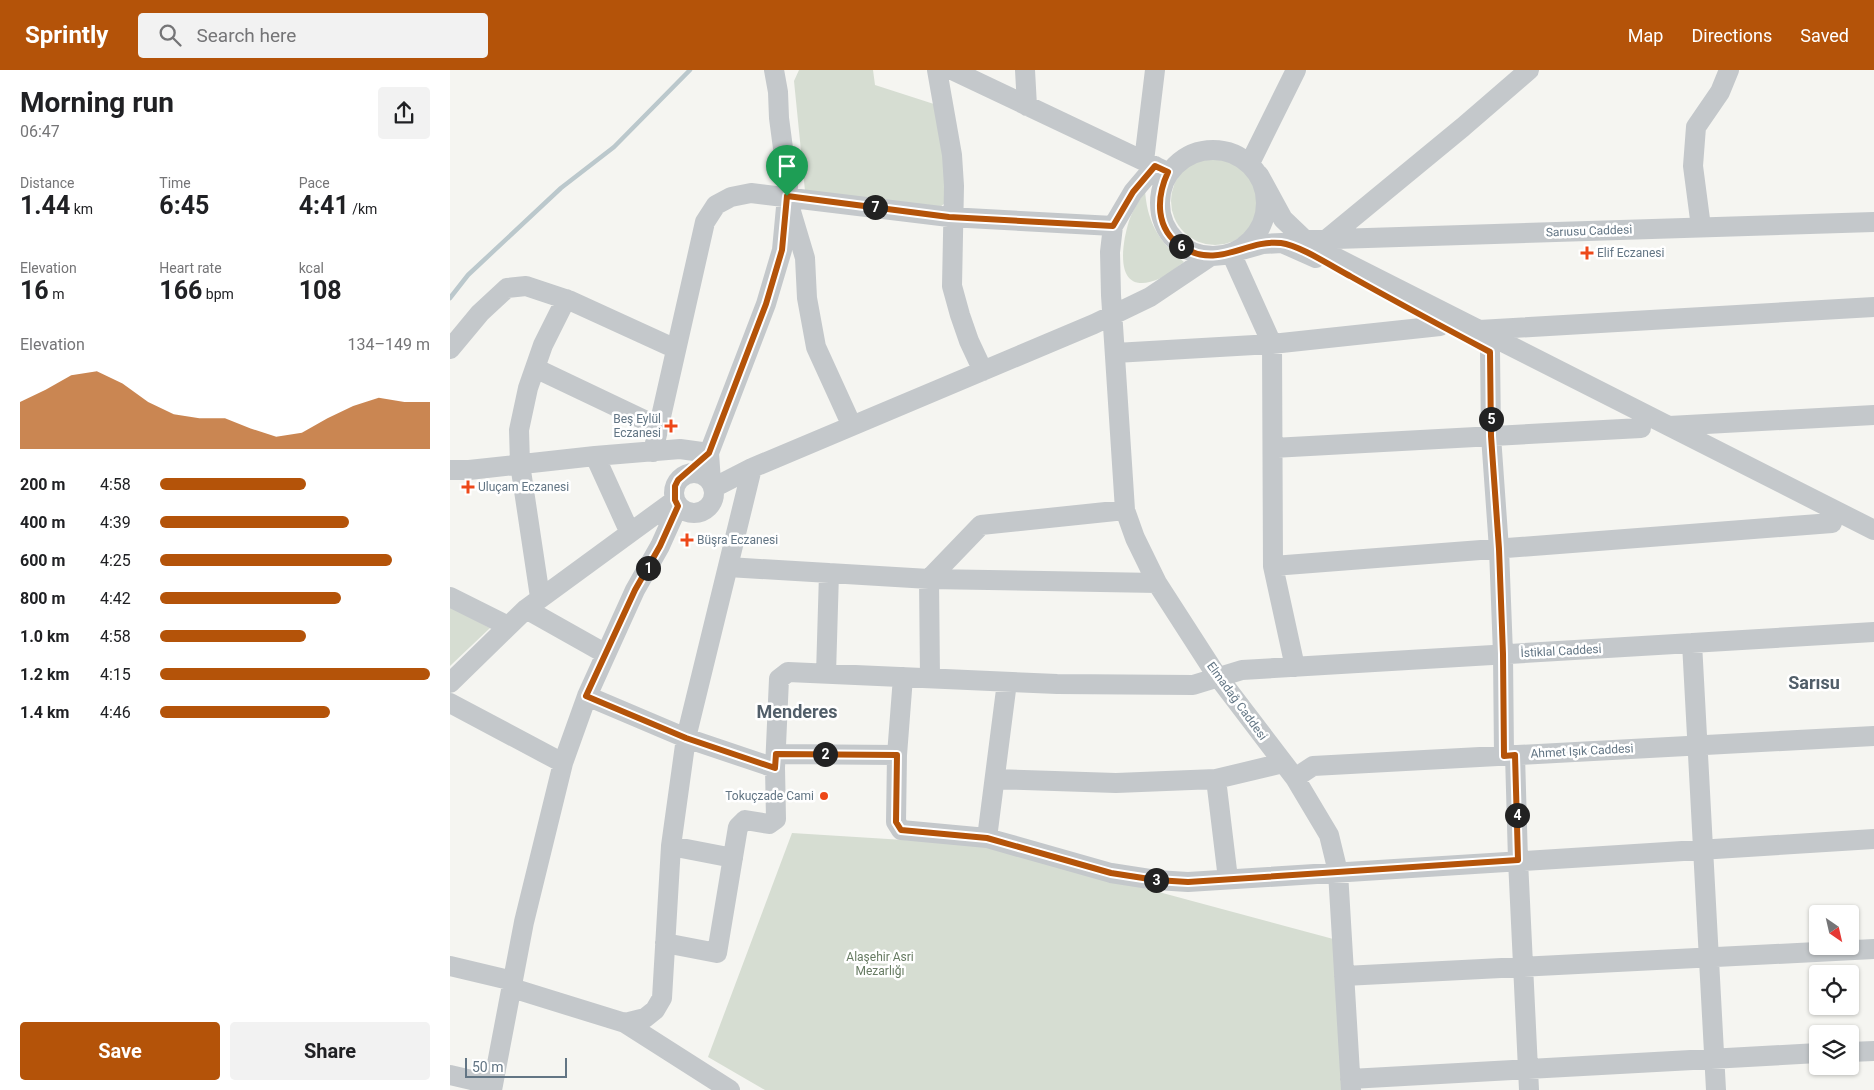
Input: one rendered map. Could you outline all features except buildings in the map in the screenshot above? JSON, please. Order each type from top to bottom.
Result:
[{"type":"street","points":[[660,546],[697,513],[710,506],[714,494],[709,453],[768,295],[782,250],[788,186],[774,70]]},
{"type":"street","points":[[778,92],[786,70]]},
{"type":"street","points":[[937,70],[952,155],[954,186],[952,286],[969,341],[983,371]]},
{"type":"street","points":[[952,70],[1156,167]]},
{"type":"street","points":[[1026,70],[1027,106]]},
{"type":"street","points":[[1155,70],[1156,167],[1161,187],[1159,204],[1165,227],[1180,246],[1194,253],[1211,256],[1233,252],[1250,241],[1260,227],[1266,210],[1266,192],[1254,170]]},
{"type":"street","points":[[1254,170],[1296,70]]},
{"type":"street","points":[[1327,239],[1529,70]]},
{"type":"street","points":[[1701,227],[1693,166],[1696,127],[1720,92],[1729,70]]},
{"type":"street","points":[[653,452],[705,222],[716,205],[731,197],[751,192],[952,217],[1113,226],[1133,192],[1156,167],[1198,151],[1216,149],[1234,153],[1254,170],[1283,219],[1305,240],[1319,249],[1669,426],[1872,532]]},
{"type":"street","points":[[787,196],[805,258],[807,298],[816,348],[852,426]]},
{"type":"street","name":"Sarıusu Caddesi","points":[[1233,252],[1263,244],[1305,240],[1874,222]]},
{"type":"street","name":"Elmadağ Caddesi","points":[[1113,226],[1110,261],[1111,295],[1125,510],[1135,538],[1157,584],[1218,676],[1289,770],[1328,835],[1338,872],[1351,1084]]},
{"type":"street","points":[[1282,243],[1308,253],[1490,352],[1832,523],[1872,532]]},
{"type":"street","points":[[1233,252],[1272,344],[1273,566],[1295,667]]},
{"type":"street","points":[[712,485],[1113,315],[1150,297],[1211,256]]},
{"type":"street","points":[[450,349],[480,313],[508,288],[526,286],[566,299],[676,349]]},
{"type":"street","points":[[566,299],[543,345],[528,388],[519,430],[520,464],[533,603],[606,654]]},
{"type":"street","points":[[1479,330],[1874,307]]},
{"type":"street","points":[[1115,353],[1272,344],[1440,326]]},
{"type":"street","points":[[1490,352],[1491,436],[1499,549],[1509,755],[1518,860],[1529,1090]]},
{"type":"street","points":[[535,368],[659,427]]},
{"type":"street","points":[[1669,426],[1874,415]]},
{"type":"street","points":[[1273,448],[1641,428]]},
{"type":"street","points":[[450,470],[468,470],[680,449],[709,453]]},
{"type":"street","points":[[450,1074],[493,1088],[524,922],[563,763],[586,696],[635,590],[660,546],[677,503],[675,486],[683,476],[709,453]]},
{"type":"street","points":[[595,456],[630,533]]},
{"type":"street","points":[[625,1023],[645,1018],[654,1010],[662,998],[671,846],[686,738],[752,468]]},
{"type":"street","points":[[683,476],[688,473],[701,474],[712,485]]},
{"type":"street","points":[[450,683],[533,603],[630,533],[677,503]]},
{"type":"street","points":[[677,503],[684,511],[697,513]]},
{"type":"street","points":[[930,678],[929,579],[980,525],[1125,510]]},
{"type":"street","points":[[1273,566],[1832,523]]},
{"type":"street","points":[[728,567],[929,579],[1157,584]]},
{"type":"street","points":[[826,674],[829,573]]},
{"type":"street","points":[[450,597],[508,626]]},
{"type":"street","name":"İstiklal Caddesi","points":[[733,858],[738,827],[745,820],[769,824],[776,819],[779,679],[788,672],[1007,682],[1193,685],[1242,670],[1874,632]]},
{"type":"street","points":[[1692,643],[1716,1090]]},
{"type":"street","points":[[903,677],[897,755],[896,822],[901,830],[987,838],[1111,873],[1156,880],[1188,882],[1874,839]]},
{"type":"street","points":[[987,838],[1007,682]]},
{"type":"street","points":[[586,696],[686,738],[776,761],[897,755]]},
{"type":"street","points":[[452,710],[563,763]]},
{"type":"street","name":"Ahmet Işık Caddesi","points":[[995,779],[1116,783],[1216,779],[1313,766],[1874,736]]},
{"type":"street","points":[[1216,779],[1228,879]]},
{"type":"street","points":[[665,943],[717,953],[733,858],[671,846]]},
{"type":"street","points":[[1344,976],[1874,949]]},
{"type":"street","points":[[450,966],[625,1023],[730,1090]]},
{"type":"street","points":[[1859,1052],[1874,1051]]},
{"type":"street","points":[[1351,1084],[1528,1069],[1809,1053]]},
{"type":"green space","points":[[799,70],[873,70],[875,85],[937,105],[949,188],[946,202],[939,208],[805,191],[794,81]]},
{"type":"green space","points":[[1215,157],[1232,160],[1240,164],[1252,176],[1256,184],[1259,201],[1256,218],[1252,226],[1240,238],[1232,242],[1215,245],[1198,242],[1190,238],[1178,226],[1174,218],[1171,201],[1174,184],[1178,176],[1190,164],[1198,160]]},
{"type":"green space","points":[[1145,190],[1148,212],[1156,230],[1168,247],[1184,262],[1161,278],[1146,283],[1135,282],[1128,277],[1124,268],[1123,257],[1129,221]]},
{"type":"green space","points":[[450,607],[490,628],[450,666]]},
{"type":"green space","name":"Alaşehir Asri Mezarlığı","points":[[792,833],[984,845],[1337,940],[1345,1090],[765,1090],[708,1057]]},
{"type":"waterway","points":[[450,298],[468,275],[561,188],[614,147],[690,70]]},
{"type":"place","name":"Elif Eczanesi","points":[[1587,253]]},
{"type":"place","name":"Beş Eylül Eczanesi","points":[[671,426]]},
{"type":"place","name":"Uluçam Eczanesi","points":[[468,487]]},
{"type":"place","name":"Büşra Eczanesi","points":[[687,540]]},
{"type":"place","name":"Tokuçzade Cami","points":[[824,796]]},
{"type":"district","name":"Sarısu","points":[[1814,682]]},
{"type":"district","name":"Menderes","points":[[797,711]]},
{"type":"route","points":[[1155,166],[1168,172],[1161,187],[1159,204],[1162,220],[1169,234],[1180,246],[1194,253],[1221,256],[1263,244],[1282,243],[1308,253],[1490,352],[1491,436],[1499,549],[1503,654],[1504,756],[1515,755],[1518,860],[1188,882],[1156,880],[1111,873],[987,838],[901,830],[896,822],[897,755],[776,754],[775,768],[686,738],[586,696],[635,590],[660,546],[678,506],[674,493],[678,480],[709,453],[766,304],[782,250],[787,196],[949,217],[1113,226],[1133,192],[1155,166]]}]
